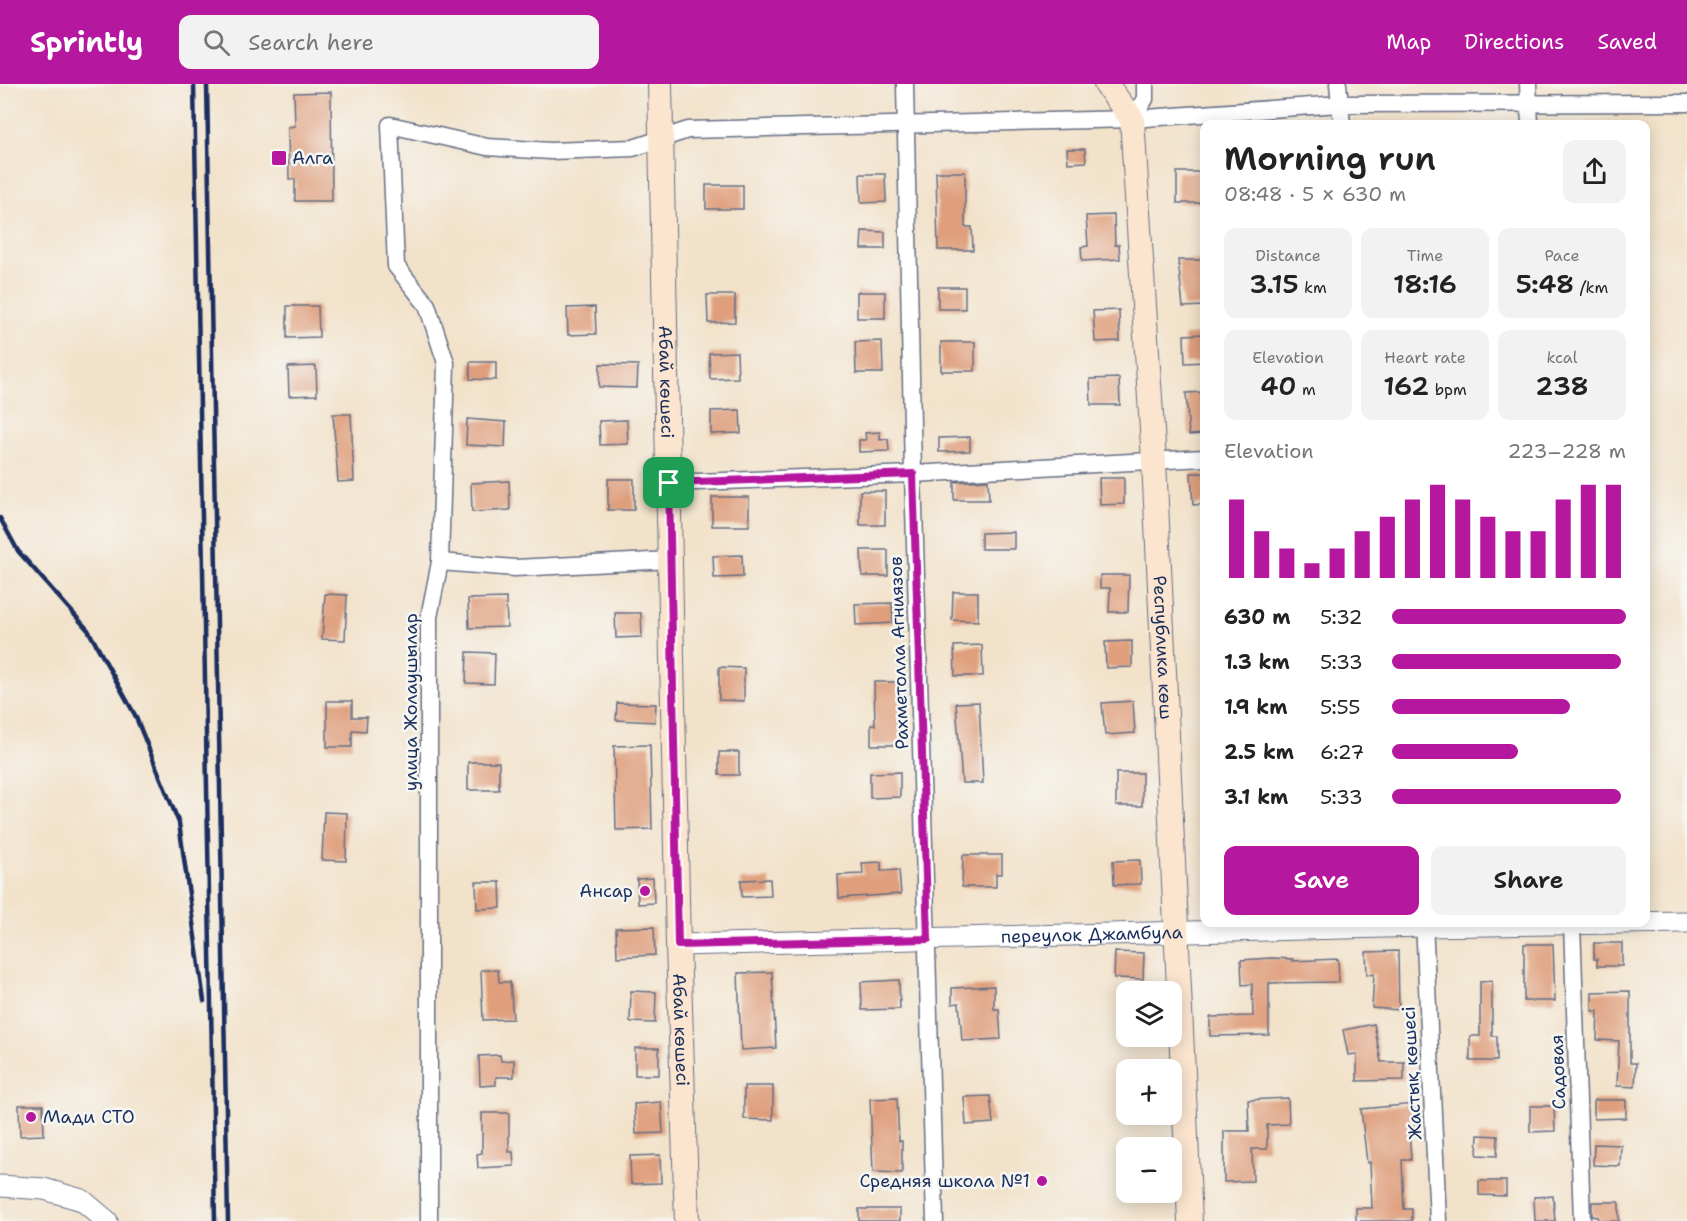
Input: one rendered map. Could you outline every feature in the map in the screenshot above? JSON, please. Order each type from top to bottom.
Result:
[{"type":"main road","name":"Абай көшесі","points":[[660,84],[663,140],[678,945],[687,1221]]},
{"type":"main road","points":[[1106,84],[1132,120]]},
{"type":"main road","name":"Республика көш","points":[[1132,120],[1154,461],[1190,1221]]},
{"type":"street","name":"Рахметолла Агниязов","points":[[905,84],[913,474],[935,1221]]},
{"type":"street","points":[[1132,120],[1146,99],[1145,84]]},
{"type":"street","points":[[1338,84],[1342,120]]},
{"type":"street","points":[[1528,84],[1530,120]]},
{"type":"street","points":[[663,140],[688,130],[906,123],[1132,120],[1340,104],[1687,103]]},
{"type":"street","name":"улица Жолаушылар","points":[[429,1221],[429,617],[440,562],[446,363],[426,304],[396,266],[390,125],[487,147],[519,149],[633,148],[663,140]]},
{"type":"street","points":[[669,483],[913,474],[1200,458]]},
{"type":"street","points":[[440,562],[515,568],[671,561]]},
{"type":"street","name":"переулок Джамбула","points":[[1650,922],[1687,922]]},
{"type":"street","name":"переулок Джамбула","points":[[678,945],[1332,927]]},
{"type":"street","name":"Жастық көшесі","points":[[1425,927],[1438,1221]]},
{"type":"street","name":"Садовая","points":[[1572,927],[1582,1221]]},
{"type":"street","points":[[0,1186],[44,1189],[82,1200],[107,1221]]},
{"type":"building","points":[[331,92],[332,201],[295,201],[295,179],[289,179],[288,127],[295,126],[294,93]]},
{"type":"building","points":[[1067,149],[1085,149],[1086,162],[1068,163]]},
{"type":"building","points":[[936,172],[965,172],[965,227],[972,227],[973,250],[938,250]]},
{"type":"building","points":[[1177,172],[1200,172],[1200,203],[1177,203]]},
{"type":"building","points":[[860,174],[885,174],[886,202],[861,203]]},
{"type":"building","points":[[706,185],[743,185],[743,209],[706,209]]},
{"type":"building","points":[[1114,215],[1115,245],[1119,245],[1120,259],[1082,261],[1081,247],[1088,246],[1086,216]]},
{"type":"building","points":[[862,231],[885,232],[885,249],[861,249]]},
{"type":"building","points":[[1178,260],[1200,260],[1200,306],[1183,307]]},
{"type":"building","points":[[938,287],[965,287],[965,309],[938,309]]},
{"type":"building","points":[[857,292],[885,292],[885,318],[857,318]]},
{"type":"building","points":[[707,295],[735,295],[735,322],[708,323]]},
{"type":"building","points":[[287,306],[318,306],[319,337],[287,338]]},
{"type":"building","points":[[595,307],[596,334],[568,335],[567,308]]},
{"type":"building","points":[[1119,310],[1120,341],[1095,342],[1093,311]]},
{"type":"building","points":[[1200,334],[1200,362],[1185,363],[1184,335]]},
{"type":"building","points":[[882,341],[883,373],[856,373],[855,342]]},
{"type":"building","points":[[941,342],[975,342],[975,371],[941,371]]},
{"type":"building","points":[[737,352],[738,378],[710,379],[709,353]]},
{"type":"building","points":[[470,362],[496,362],[496,380],[470,379]]},
{"type":"building","points":[[600,364],[638,365],[637,388],[599,387]]},
{"type":"building","points":[[316,366],[317,395],[289,396],[288,367]]},
{"type":"building","points":[[1119,378],[1120,405],[1091,405],[1090,379]]},
{"type":"building","points":[[1200,392],[1200,434],[1189,435],[1186,393]]},
{"type":"building","points":[[740,410],[741,433],[711,434],[711,411]]},
{"type":"building","points":[[333,414],[351,414],[354,481],[338,482]]},
{"type":"building","points":[[467,419],[506,422],[505,447],[466,445]]},
{"type":"building","points":[[627,420],[628,444],[600,445],[599,421]]},
{"type":"building","points":[[880,432],[880,440],[888,439],[889,451],[859,452],[859,440],[866,440],[865,433]]},
{"type":"building","points":[[970,437],[970,451],[939,452],[939,438]]},
{"type":"building","points":[[1191,473],[1200,473],[1200,504],[1193,505]]},
{"type":"building","points":[[1099,478],[1124,478],[1124,504],[1100,505]]},
{"type":"building","points":[[608,479],[634,479],[634,510],[608,510]]},
{"type":"building","points":[[988,480],[989,500],[954,500],[954,482]]},
{"type":"building","points":[[509,481],[510,510],[472,512],[471,483]]},
{"type":"building","points":[[860,491],[885,491],[885,525],[860,525]]},
{"type":"building","points":[[712,497],[749,497],[749,526],[712,526]]},
{"type":"building","points":[[1014,532],[1014,549],[981,549],[981,533]]},
{"type":"building","points":[[861,550],[888,550],[888,576],[862,576]]},
{"type":"building","points":[[742,555],[743,577],[714,578],[713,556]]},
{"type":"building","points":[[1100,575],[1129,575],[1128,612],[1109,612],[1110,588],[1100,588]]},
{"type":"building","points":[[953,592],[978,592],[978,621],[952,620]]},
{"type":"building","points":[[325,594],[347,595],[345,640],[322,639]]},
{"type":"building","points":[[506,598],[507,627],[469,628],[468,599]]},
{"type":"building","points":[[892,603],[893,623],[856,625],[855,604]]},
{"type":"building","points":[[615,613],[641,613],[642,637],[616,638]]},
{"type":"building","points":[[1132,641],[1132,667],[1106,668],[1105,642]]},
{"type":"building","points":[[982,645],[983,676],[955,676],[954,646]]},
{"type":"building","points":[[467,652],[495,653],[494,684],[466,683]]},
{"type":"building","points":[[719,667],[744,668],[744,701],[719,700]]},
{"type":"building","points":[[874,682],[899,682],[900,745],[871,745],[871,725],[875,725]]},
{"type":"building","points":[[327,701],[352,701],[352,717],[367,717],[366,731],[352,730],[352,747],[327,747]]},
{"type":"building","points":[[1133,701],[1135,733],[1105,735],[1102,703]]},
{"type":"building","points":[[979,702],[983,783],[962,783],[956,703]]},
{"type":"building","points":[[617,703],[656,704],[655,722],[616,720]]},
{"type":"building","points":[[650,745],[652,829],[616,830],[614,746]]},
{"type":"building","points":[[719,752],[739,752],[739,775],[719,775]]},
{"type":"building","points":[[468,762],[499,762],[499,790],[468,790]]},
{"type":"building","points":[[900,772],[900,797],[870,798],[870,773]]},
{"type":"building","points":[[1116,773],[1142,773],[1142,806],[1116,806]]},
{"type":"building","points":[[324,812],[347,813],[346,861],[322,860]]},
{"type":"building","points":[[963,855],[1002,855],[1002,874],[996,874],[996,887],[962,887]]},
{"type":"building","points":[[1140,860],[1141,884],[1114,885],[1113,861]]},
{"type":"building","points":[[881,862],[881,871],[899,870],[901,894],[839,898],[838,875],[863,874],[862,863]]},
{"type":"building","name":"Ансар","points":[[653,878],[654,903],[638,904],[637,879]]},
{"type":"building","points":[[770,879],[771,896],[742,897],[741,880]]},
{"type":"building","points":[[476,882],[500,882],[501,908],[477,909]]},
{"type":"building","points":[[654,927],[655,955],[617,957],[616,928]]},
{"type":"building","points":[[1594,943],[1622,943],[1622,966],[1597,966],[1597,959],[1594,959]]},
{"type":"building","points":[[1524,944],[1553,944],[1555,1001],[1524,1001]]},
{"type":"building","points":[[1398,951],[1399,1010],[1372,1008],[1374,974],[1367,975],[1366,952]]},
{"type":"building","points":[[1115,952],[1144,953],[1143,979],[1114,978]]},
{"type":"building","points":[[1293,959],[1292,961],[1338,959],[1339,982],[1269,983],[1269,1035],[1210,1036],[1210,1017],[1253,1016],[1252,984],[1242,985],[1241,960]]},
{"type":"building","points":[[481,970],[498,970],[499,982],[510,982],[513,1019],[483,1020]]},
{"type":"building","points":[[772,972],[776,1048],[741,1050],[738,973]]},
{"type":"building","points":[[899,980],[900,1009],[862,1010],[861,982]]},
{"type":"building","points":[[1492,981],[1492,1036],[1497,1036],[1497,1061],[1470,1061],[1470,1036],[1480,1036],[1480,982]]},
{"type":"building","points":[[994,986],[994,1009],[999,1009],[1001,1039],[962,1041],[959,1003],[952,1004],[952,988]]},
{"type":"building","points":[[631,991],[656,992],[655,1023],[630,1022]]},
{"type":"building","points":[[1630,991],[1630,1063],[1636,1063],[1635,1087],[1617,1086],[1619,1041],[1597,1040],[1598,1011],[1592,1011],[1592,992]]},
{"type":"building","points":[[1374,1024],[1381,1062],[1404,1062],[1404,1080],[1357,1081],[1357,1054],[1348,1055],[1343,1030]]},
{"type":"building","points":[[635,1048],[659,1048],[659,1075],[635,1075]]},
{"type":"building","points":[[500,1055],[501,1061],[514,1060],[514,1077],[496,1077],[496,1085],[480,1086],[479,1056]]},
{"type":"building","points":[[744,1086],[773,1086],[773,1120],[744,1119]]},
{"type":"building","points":[[990,1096],[993,1123],[966,1125],[964,1097]]},
{"type":"building","points":[[897,1098],[899,1141],[902,1141],[902,1173],[873,1172],[870,1099]]},
{"type":"building","points":[[1288,1098],[1289,1124],[1267,1125],[1267,1149],[1252,1149],[1253,1181],[1224,1182],[1224,1131],[1249,1131],[1248,1100]]},
{"type":"building","points":[[1594,1100],[1626,1100],[1626,1118],[1594,1119]]},
{"type":"building","points":[[661,1102],[663,1133],[636,1134],[634,1104]]},
{"type":"building","points":[[1415,1104],[1417,1127],[1409,1127],[1411,1160],[1402,1160],[1404,1209],[1412,1209],[1412,1221],[1356,1221],[1356,1208],[1372,1208],[1370,1162],[1367,1163],[1361,1109]]},
{"type":"building","name":"Мади СТО","points":[[19,1105],[43,1105],[44,1135],[20,1136]]},
{"type":"building","points":[[1530,1106],[1554,1106],[1555,1131],[1530,1132]]},
{"type":"building","points":[[482,1113],[509,1113],[509,1152],[513,1152],[514,1166],[478,1168],[477,1154],[482,1153]]},
{"type":"building","points":[[1478,1135],[1498,1136],[1497,1156],[1477,1155]]},
{"type":"building","points":[[1594,1144],[1621,1145],[1620,1166],[1593,1165]]},
{"type":"building","points":[[660,1155],[661,1183],[631,1184],[630,1156]]},
{"type":"building","points":[[1479,1181],[1506,1181],[1506,1196],[1479,1195]]},
{"type":"building","points":[[1553,1196],[1555,1221],[1535,1221],[1534,1197]]},
{"type":"building","points":[[1592,1202],[1619,1202],[1619,1221],[1598,1221],[1598,1217],[1592,1216]]},
{"type":"building","points":[[859,1209],[900,1209],[900,1221],[859,1221]]},
{"type":"railway","points":[[194,84],[215,1221]]},
{"type":"railway","points":[[207,84],[228,1221]]},
{"type":"railway","points":[[0,518],[18,551],[88,630],[135,715],[179,823],[204,1001]]},
{"type":"place","name":"Алга","points":[[279,158]]},
{"type":"place","name":"Ансар","points":[[645,891]]},
{"type":"place","name":"Мади СТО","points":[[31,1117]]},
{"type":"place","name":"Средняя школа №1","points":[[1042,1181]]},
{"type":"route","points":[[913,474],[928,939],[678,945],[669,483],[913,474]]}]
